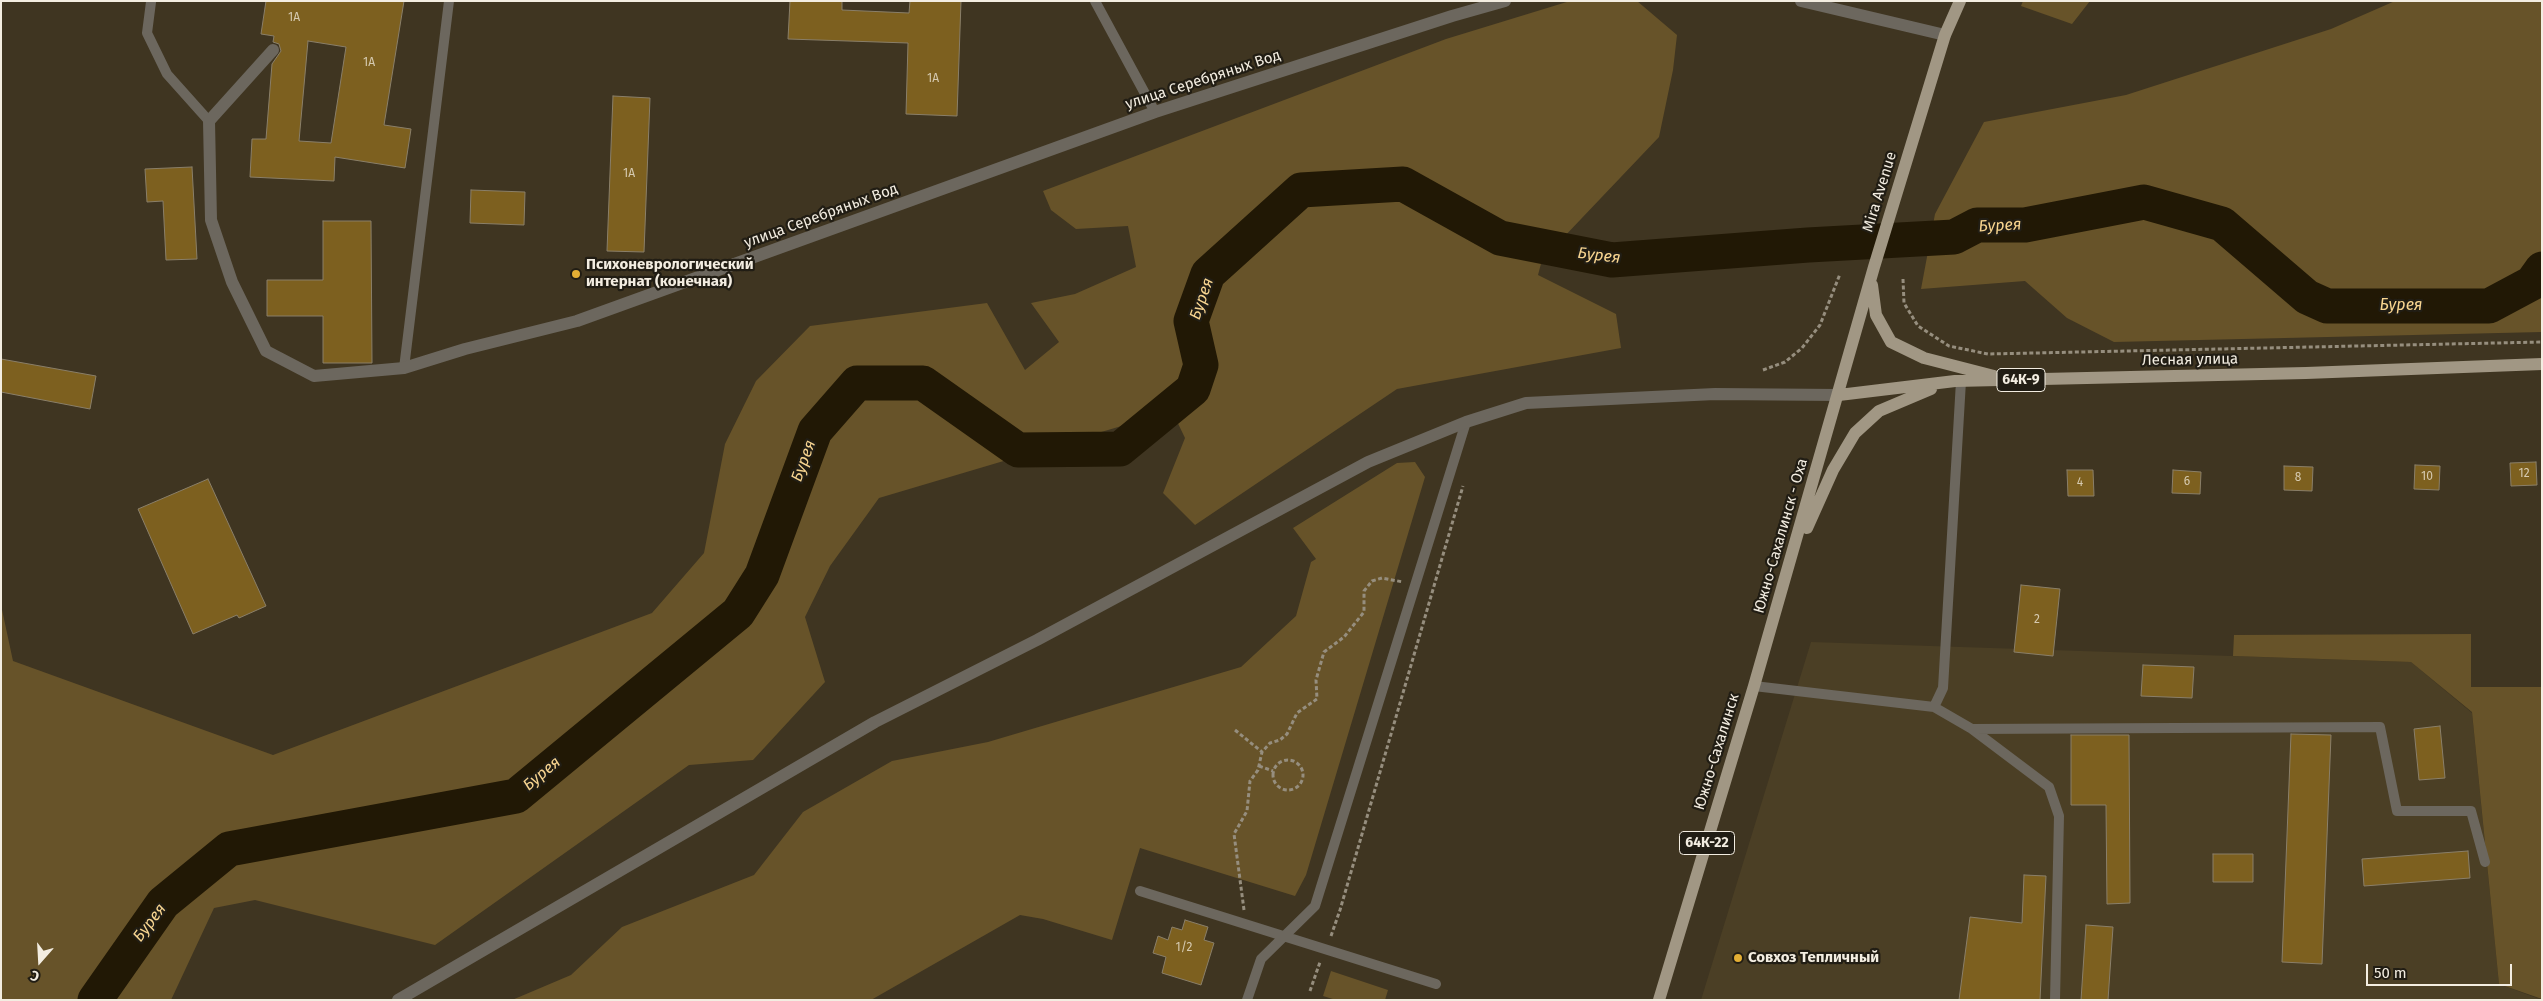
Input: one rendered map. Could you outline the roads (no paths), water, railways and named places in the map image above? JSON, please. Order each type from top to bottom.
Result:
[{"type":"main road","name":"Mira Avenue","points":[[1839,395],[1873,273],[1945,35],[1960,1]]},
{"type":"main road","points":[[1873,273],[1876,315],[1892,342],[1924,358],[2011,380]]},
{"type":"main road","name":"Лесная улица","points":[[1839,395],[1961,381],[2306,373],[2542,364]]},
{"type":"main road","points":[[1788,568],[1833,470],[1855,433],[1879,411],[1945,383]]},
{"type":"main road","name":"Южно-Сахалинск - Оха","points":[[1754,686],[1839,395]]},
{"type":"main road","name":"Южно-Сахалинск","points":[[1660,1000],[1754,686]]},
{"type":"street","name":"улица Серебряных Вод","points":[[209,121],[211,220],[232,282],[266,351],[314,376],[404,368],[465,349],[577,321],[1156,112],[1452,16],[1505,1]]},
{"type":"street","points":[[1801,1],[1945,35]]},
{"type":"street","points":[[209,121],[273,50]]},
{"type":"street","points":[[398,1000],[875,722],[1037,640],[1368,462],[1466,422],[1526,403],[1715,394],[1839,395]]},
{"type":"lane","points":[[404,368],[449,1]]},
{"type":"lane","points":[[1095,1],[1156,112]]},
{"type":"lane","points":[[151,2],[147,32],[167,74],[209,121]]},
{"type":"lane","points":[[1934,707],[1943,688],[1961,381]]},
{"type":"lane","points":[[1247,1000],[1261,958],[1314,906],[1466,422]]},
{"type":"lane","points":[[1754,686],[1934,707],[1972,729],[2049,787],[2059,816],[2055,1000]]},
{"type":"lane","points":[[1972,729],[2380,727],[2397,812],[2471,811],[2485,862]]},
{"type":"lane","points":[[1140,891],[1436,984]]},
{"type":"waterway","name":"Бурея","points":[[95,1000],[163,903],[229,849],[516,796],[738,613],[762,575],[815,431],[857,383],[923,383],[1018,450],[1120,449],[1193,389],[1201,365],[1191,321],[1208,274],[1301,190],[1403,184],[1500,238],[1612,260],[1808,245],[1954,237],[1977,225],[2025,225],[2144,202],[2222,224],[2307,297],[2327,306],[2489,306],[2532,283],[2542,269]]},
{"type":"place","name":"Психоневрологический интернат (конечная)","points":[[576,274]]},
{"type":"place","name":"Совхоз Тепличный","points":[[1738,958]]}]
